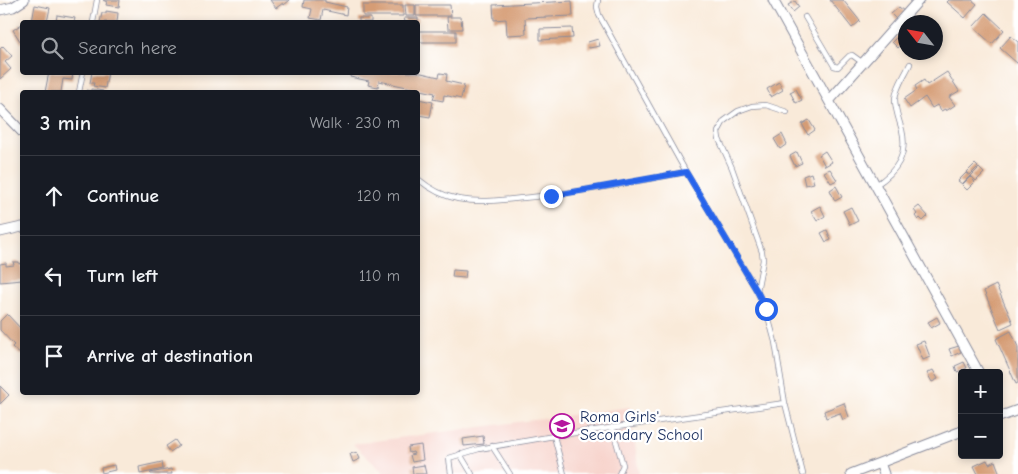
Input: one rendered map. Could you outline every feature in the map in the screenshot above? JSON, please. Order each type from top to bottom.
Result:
[{"type":"street","points":[[2,8],[24,0]]},
{"type":"street","points":[[829,101],[919,0]]},
{"type":"street","points":[[776,1],[977,369]]},
{"type":"street","points":[[0,109],[20,130]]},
{"type":"street","points":[[0,232],[20,227]]},
{"type":"street","points":[[1003,413],[1018,410]]},
{"type":"street","points":[[851,474],[958,433]]},
{"type":"street","points":[[880,463],[884,474]]},
{"type":"lane","points":[[93,20],[97,0]]},
{"type":"lane","points":[[598,0],[599,15],[686,172],[766,309],[775,342],[785,403],[803,474]]},
{"type":"lane","points":[[805,17],[834,66],[838,67],[852,55],[863,63]]},
{"type":"lane","points":[[876,185],[891,175],[902,153],[904,140],[896,111],[896,98],[910,64]]},
{"type":"lane","points":[[80,90],[83,75]]},
{"type":"lane","points":[[757,291],[763,260],[762,252],[732,168],[719,140],[718,132],[724,121],[752,106],[766,105],[787,112]]},
{"type":"lane","points":[[420,181],[430,189],[443,195],[458,199],[490,201],[551,196],[686,172]]},
{"type":"lane","points":[[451,474],[449,458],[492,446],[785,403]]},
{"type":"lane","points":[[612,427],[623,465],[619,474]]},
{"type":"lane","points":[[554,436],[564,474]]},
{"type":"lane","points":[[492,446],[510,474]]},
{"type":"lane","points":[[460,454],[472,474]]},
{"type":"shaded area","name":"Roma Girls' Secondary School","points":[[630,407],[639,474],[385,474],[353,444]]},
{"type":"building","points":[[103,0],[120,0],[119,7],[106,5],[107,2]]},
{"type":"building","points":[[270,0],[290,0],[276,8]]},
{"type":"building","points":[[304,0],[325,0],[325,2],[347,7],[346,15],[323,10],[321,20],[310,18],[312,9],[303,7]]},
{"type":"building","points":[[830,0],[843,0],[860,21],[852,28]]},
{"type":"building","points":[[949,0],[972,0],[977,4],[965,18],[947,2]]},
{"type":"building","points":[[572,1],[573,16],[525,18],[526,34],[507,35],[506,19],[494,20],[493,5]]},
{"type":"building","points":[[795,1],[799,7],[793,12],[788,5]]},
{"type":"building","points":[[35,5],[50,8],[47,20],[32,20]]},
{"type":"building","points":[[363,5],[403,5],[403,16],[363,16]]},
{"type":"building","points":[[405,5],[415,5],[415,16],[406,16]]},
{"type":"building","points":[[416,5],[450,5],[451,16],[416,16]]},
{"type":"building","points":[[899,7],[905,12],[902,15],[898,15],[897,20],[891,14]]},
{"type":"building","points":[[106,11],[118,13],[117,20],[100,20],[102,13],[106,13]]},
{"type":"building","points":[[986,13],[1004,30],[992,44],[973,27]]},
{"type":"building","points":[[57,15],[75,18],[74,20],[56,20]]},
{"type":"building","points":[[447,17],[461,17],[462,29],[448,29]]},
{"type":"building","points":[[359,18],[371,18],[371,20],[359,20]]},
{"type":"building","points":[[404,18],[418,18],[418,20],[404,20]]},
{"type":"building","points":[[20,25],[20,41],[13,30]]},
{"type":"building","points":[[572,28],[573,38],[540,40],[540,29]]},
{"type":"building","points":[[420,31],[456,31],[456,42],[420,42]]},
{"type":"building","points":[[898,36],[898,48],[892,42]]},
{"type":"building","points":[[1011,36],[1018,42],[1018,64],[1000,48]]},
{"type":"building","points":[[598,39],[600,46],[589,48],[588,42]]},
{"type":"building","points":[[3,46],[12,56],[5,62],[11,69],[0,79],[0,49]]},
{"type":"building","points":[[947,72],[959,91],[949,97],[955,105],[946,111],[945,109],[941,111],[937,105],[932,108],[925,97],[910,108],[904,99],[917,90],[915,86],[924,80],[927,85]]},
{"type":"building","points":[[420,73],[439,77],[440,73],[447,74],[446,81],[464,85],[461,99],[444,95],[443,101],[433,99],[435,93],[379,81],[378,87],[368,85],[369,81],[350,77],[350,75],[420,75]]},
{"type":"building","points":[[48,75],[73,75],[72,80],[63,79],[61,90],[45,90]]},
{"type":"building","points":[[91,75],[107,75],[105,88],[93,86],[94,83],[90,83]]},
{"type":"building","points":[[779,82],[783,90],[771,97],[767,89]]},
{"type":"building","points":[[796,89],[802,100],[796,103],[790,92]]},
{"type":"building","points":[[420,99],[433,102],[430,117],[420,115]]},
{"type":"building","points":[[809,120],[815,130],[808,135],[802,124]]},
{"type":"building","points":[[782,134],[787,144],[780,149],[774,139]]},
{"type":"building","points":[[825,151],[832,162],[825,166],[819,155]]},
{"type":"building","points":[[797,152],[802,163],[795,166],[790,156]]},
{"type":"building","points":[[975,164],[978,167],[970,175],[967,172]]},
{"type":"building","points":[[979,168],[984,173],[976,181],[971,176]]},
{"type":"building","points":[[830,169],[837,180],[831,183],[824,172]]},
{"type":"building","points":[[811,173],[814,183],[805,185],[803,176]]},
{"type":"building","points":[[966,173],[970,176],[962,184],[958,181]]},
{"type":"building","points":[[970,177],[975,182],[967,190],[962,185]]},
{"type":"building","points":[[836,186],[842,197],[835,201],[830,190]]},
{"type":"building","points":[[820,206],[825,216],[817,221],[811,211]]},
{"type":"building","points":[[919,206],[928,216],[923,221],[920,218],[918,220],[915,216],[917,214],[914,210]]},
{"type":"building","points":[[851,207],[858,221],[850,225],[843,211]]},
{"type":"building","points":[[827,230],[831,240],[826,242],[821,233]]},
{"type":"building","points":[[13,262],[20,264],[20,280],[0,282],[0,264],[6,263],[6,266],[14,265]]},
{"type":"building","points":[[453,270],[466,271],[465,278],[452,277]]},
{"type":"building","points":[[996,285],[1013,323],[1000,329],[984,291]]},
{"type":"building","points":[[7,314],[20,328],[20,354],[12,347],[14,345],[0,330],[0,321]]},
{"type":"building","points":[[937,317],[940,323],[931,328],[928,322]]},
{"type":"building","points":[[1011,331],[1018,347],[1018,383],[1016,384],[996,339]]},
{"type":"building","points":[[924,341],[930,357],[923,360],[916,344]]},
{"type":"building","points":[[959,346],[961,352],[952,356],[949,349]]},
{"type":"building","points":[[964,362],[967,368],[958,369],[957,372],[955,366]]},
{"type":"building","points":[[933,370],[938,379],[932,382],[927,373]]},
{"type":"building","points":[[0,386],[9,395],[0,404]]},
{"type":"building","points":[[844,403],[849,417],[843,420],[840,413],[826,418],[824,411]]},
{"type":"building","points":[[483,436],[484,444],[464,446],[463,439]]},
{"type":"building","points":[[175,440],[179,446],[170,452],[166,446]]},
{"type":"building","points":[[421,445],[423,460],[412,462],[410,455],[414,454],[413,452],[409,453],[408,447]]},
{"type":"building","points":[[357,452],[360,459],[353,462],[350,454]]},
{"type":"building","points":[[987,460],[989,464],[995,461],[1000,474],[978,474],[974,466]]},
{"type":"building","points":[[162,462],[163,469],[140,474],[139,467]]},
{"type":"building","points":[[114,465],[115,470],[102,473],[101,468]]},
{"type":"building","points":[[424,465],[426,474],[413,474],[412,467]]},
{"type":"building","points":[[171,469],[172,474],[150,473]]},
{"type":"place","name":"Roma Girls' Secondary School","points":[[562,426]]},
{"type":"route","points":[[551,196],[686,172],[766,309]]}]
